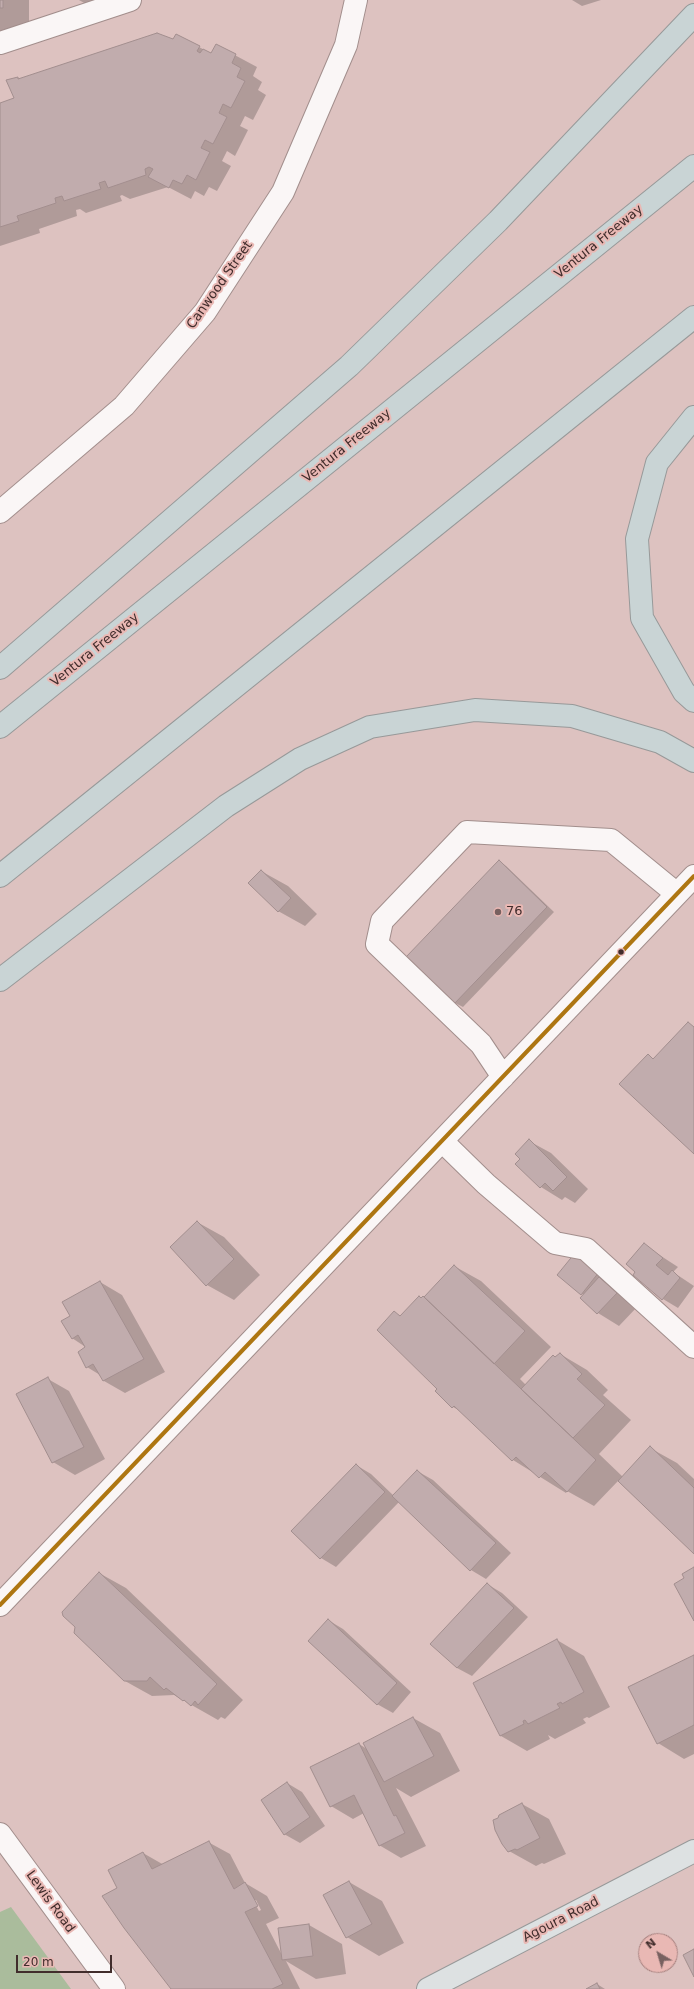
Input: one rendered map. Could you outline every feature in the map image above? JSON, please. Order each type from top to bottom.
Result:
[{"type":"highway","points":[[0,668],[349,366],[498,221],[694,15]]},
{"type":"highway","name":"Ventura Freeway","points":[[0,727],[694,166]]},
{"type":"highway","points":[[0,876],[694,317]]},
{"type":"highway","points":[[694,418],[657,463],[637,539],[642,618],[684,692],[694,701]]},
{"type":"highway","points":[[0,980],[226,806],[300,759],[370,727],[475,710],[572,716],[660,742],[694,761]]},
{"type":"main road","name":"Agoura Road","points":[[428,1989],[694,1850]]},
{"type":"street","points":[[0,43],[130,0]]},
{"type":"street","name":"Canwood Street","points":[[0,512],[124,406],[205,312],[283,192],[346,45],[356,0]]},
{"type":"street","points":[[503,1077],[481,1044],[377,944],[382,921],[398,904],[467,832],[611,840],[677,894]]},
{"type":"street","points":[[0,1605],[694,876]]},
{"type":"street","points":[[442,1141],[486,1184],[555,1243],[586,1249],[694,1347]]},
{"type":"street","name":"Lewis Road","points":[[0,1834],[114,1989]]},
{"type":"green space","points":[[11,1907],[71,1989],[0,1989],[0,1912]]},
{"type":"building","points":[[0,0],[3,0],[3,8],[0,8]]},
{"type":"building","points":[[157,33],[173,39],[176,34],[200,46],[197,51],[200,53],[203,49],[211,53],[216,44],[236,54],[232,63],[241,68],[237,77],[245,81],[231,108],[223,104],[219,113],[227,117],[213,144],[205,140],[201,148],[210,152],[196,180],[187,175],[182,184],[173,180],[169,188],[148,177],[153,169],[149,167],[145,169],[146,175],[108,188],[105,181],[99,183],[101,189],[64,201],[62,196],[55,198],[56,203],[17,216],[19,221],[0,227],[0,103],[14,98],[6,80],[18,77],[18,79]]},
{"type":"building","points":[[499,860],[547,907],[454,1004],[406,957]]},
{"type":"building","points":[[261,870],[291,898],[278,912],[248,883]]},
{"type":"building","points":[[688,1022],[694,1027],[694,1154],[619,1084],[648,1054],[653,1059]]},
{"type":"building","points":[[529,1139],[567,1177],[553,1191],[545,1183],[540,1188],[515,1164],[520,1159],[515,1154]]},
{"type":"building","points":[[197,1221],[234,1259],[206,1286],[170,1247]]},
{"type":"building","points":[[644,1243],[663,1258],[656,1265],[668,1275],[672,1270],[680,1278],[662,1300],[633,1275],[635,1272],[626,1264]]},
{"type":"building","points":[[575,1253],[599,1272],[581,1295],[557,1275]]},
{"type":"building","points":[[454,1265],[525,1331],[494,1364],[424,1297]]},
{"type":"building","points":[[599,1277],[617,1293],[597,1314],[580,1298]]},
{"type":"building","points":[[100,1281],[144,1359],[103,1381],[93,1364],[86,1368],[78,1352],[85,1347],[78,1335],[72,1339],[61,1321],[70,1316],[62,1302]]},
{"type":"building","points":[[419,1296],[421,1298],[423,1296],[596,1460],[567,1492],[545,1472],[539,1478],[516,1457],[512,1461],[454,1406],[452,1408],[435,1391],[437,1389],[377,1330],[394,1311],[400,1316]]},
{"type":"building","points":[[560,1353],[582,1374],[577,1379],[605,1405],[573,1438],[521,1389],[553,1355],[555,1357]]},
{"type":"building","points":[[48,1377],[84,1447],[52,1463],[16,1394]]},
{"type":"building","points":[[650,1446],[694,1488],[694,1554],[618,1481]]},
{"type":"building","points":[[356,1464],[385,1492],[320,1559],[291,1531]]},
{"type":"building","points":[[417,1470],[496,1543],[470,1571],[392,1496]]},
{"type":"building","points":[[694,1567],[694,1621],[674,1584],[684,1578],[682,1574]]},
{"type":"building","points":[[99,1572],[217,1684],[198,1705],[195,1701],[191,1706],[166,1688],[164,1690],[150,1677],[147,1681],[124,1681],[74,1633],[75,1627],[63,1616],[62,1612]]},
{"type":"building","points":[[487,1583],[514,1608],[457,1668],[430,1644]]},
{"type":"building","points":[[328,1619],[397,1683],[377,1705],[308,1641]]},
{"type":"building","points":[[557,1639],[584,1692],[562,1704],[561,1702],[557,1704],[560,1708],[528,1724],[525,1720],[523,1721],[524,1724],[500,1736],[473,1683]]},
{"type":"building","points":[[694,1655],[694,1725],[657,1744],[628,1687]]},
{"type":"building","points":[[413,1717],[434,1756],[384,1782],[363,1743]]},
{"type":"building","points":[[359,1743],[394,1816],[396,1815],[405,1833],[379,1846],[354,1795],[330,1807],[310,1767]]},
{"type":"building","points":[[287,1782],[310,1817],[284,1835],[261,1800]]},
{"type":"building","points":[[522,1803],[540,1838],[517,1850],[515,1849],[508,1852],[495,1830],[493,1820],[498,1818],[499,1815]]},
{"type":"building","points":[[209,1841],[234,1889],[245,1882],[258,1906],[245,1912],[283,1984],[272,1989],[171,1989],[124,1928],[102,1896],[117,1888],[108,1870],[143,1852],[152,1869]]},
{"type":"building","points":[[349,1881],[372,1924],[346,1938],[323,1895]]},
{"type":"building","points":[[309,1924],[313,1956],[282,1960],[278,1928]]},
{"type":"building","points":[[694,1949],[694,1977],[683,1955]]},
{"type":"building","points":[[597,1983],[600,1989],[586,1989]]},
{"type":"transit line","points":[[0,1605],[694,876]]},
{"type":"place","name":"76","points":[[498,912]]}]
